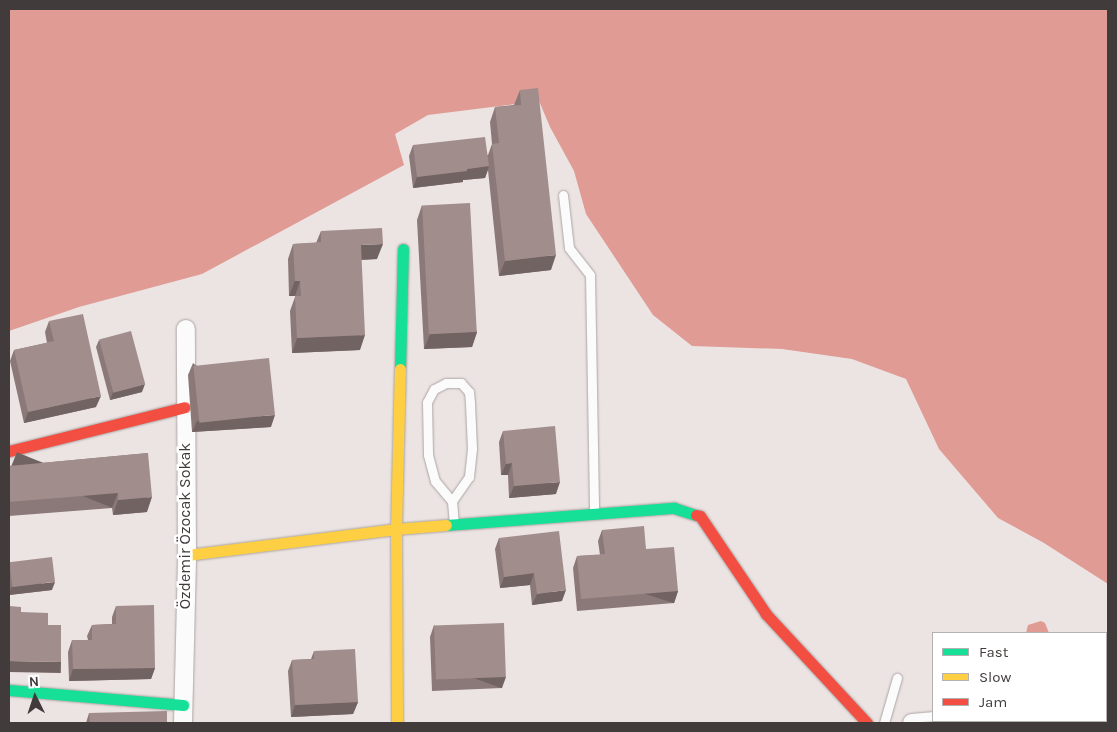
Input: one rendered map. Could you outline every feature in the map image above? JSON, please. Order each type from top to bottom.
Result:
[{"type":"street","points":[[397,723],[396,529],[403,249]]},
{"type":"street","name":"Özdemir Özocak Sokak","points":[[183,723],[187,555],[186,329]]},
{"type":"street","points":[[9,451],[185,408]]},
{"type":"street","points":[[187,555],[396,529],[594,516],[674,508],[700,516],[766,614],[867,723]]},
{"type":"street","points":[[9,690],[183,705]]},
{"type":"street","points":[[912,723],[932,721]]},
{"type":"lane","points":[[563,195],[568,248],[590,275],[594,516]]},
{"type":"lane","points":[[452,501],[469,477],[472,449],[470,397],[462,383],[446,383],[434,389],[427,402],[428,455],[435,481],[452,501],[454,524]]},
{"type":"lane","points":[[884,723],[897,678]]},
{"type":"shaded area","points":[[9,9],[1108,9],[1108,584],[1044,543],[998,518],[939,449],[906,379],[852,359],[782,349],[692,346],[653,315],[586,214],[574,171],[550,127],[539,101],[428,115],[395,134],[404,165],[202,274],[79,307],[9,331]]},
{"type":"shaded area","points":[[1041,621],[1045,623],[1049,632],[1026,632],[1028,625]]},
{"type":"building","points":[[538,88],[556,255],[505,261],[492,144],[499,143],[495,107],[521,105],[520,90]]},
{"type":"building","points":[[485,137],[489,166],[467,169],[467,171],[417,177],[413,145]]},
{"type":"building","points":[[470,203],[477,332],[429,334],[422,206]]},
{"type":"building","points":[[382,228],[383,244],[361,245],[365,335],[297,338],[295,296],[301,296],[300,281],[295,281],[293,244],[321,242],[321,231]]},
{"type":"building","points":[[83,314],[101,396],[28,412],[14,350],[54,341],[49,321]]},
{"type":"building","points":[[131,331],[145,384],[113,393],[99,340]]},
{"type":"building","points":[[269,358],[275,415],[199,423],[193,366]]},
{"type":"building","points":[[555,426],[560,482],[514,486],[512,463],[506,464],[503,431]]},
{"type":"building","points":[[148,453],[152,497],[118,500],[118,493],[9,502],[9,466]]},
{"type":"building","points":[[644,526],[646,549],[674,547],[678,591],[581,599],[577,556],[605,554],[602,530]]},
{"type":"building","points":[[559,531],[566,590],[537,594],[534,573],[504,577],[499,538]]},
{"type":"building","points":[[52,557],[55,582],[12,587],[9,562]]},
{"type":"building","points":[[154,605],[155,668],[73,669],[72,640],[92,640],[92,625],[116,624],[116,606]]},
{"type":"building","points":[[9,606],[21,607],[21,612],[48,613],[48,625],[61,625],[61,662],[9,661]]},
{"type":"building","points":[[504,623],[506,677],[436,679],[434,625]]},
{"type":"building","points":[[355,649],[358,702],[295,705],[292,660],[314,659],[314,651]]},
{"type":"building","points":[[167,711],[167,723],[90,723],[89,713]]},
{"type":"building","points":[[1108,714],[1108,723],[893,723],[1107,722]]},
{"type":"traffic: fast","points":[[400,369],[403,249]]},
{"type":"traffic: fast","points":[[446,525],[674,508],[696,515]]},
{"type":"traffic: fast","points":[[9,690],[183,705]]},
{"type":"traffic: slow","points":[[397,723],[396,529],[400,369]]},
{"type":"traffic: slow","points":[[187,555],[396,529],[446,525]]},
{"type":"traffic: jam","points":[[9,451],[185,407]]},
{"type":"traffic: jam","points":[[696,515],[700,516],[766,614],[867,723]]}]
